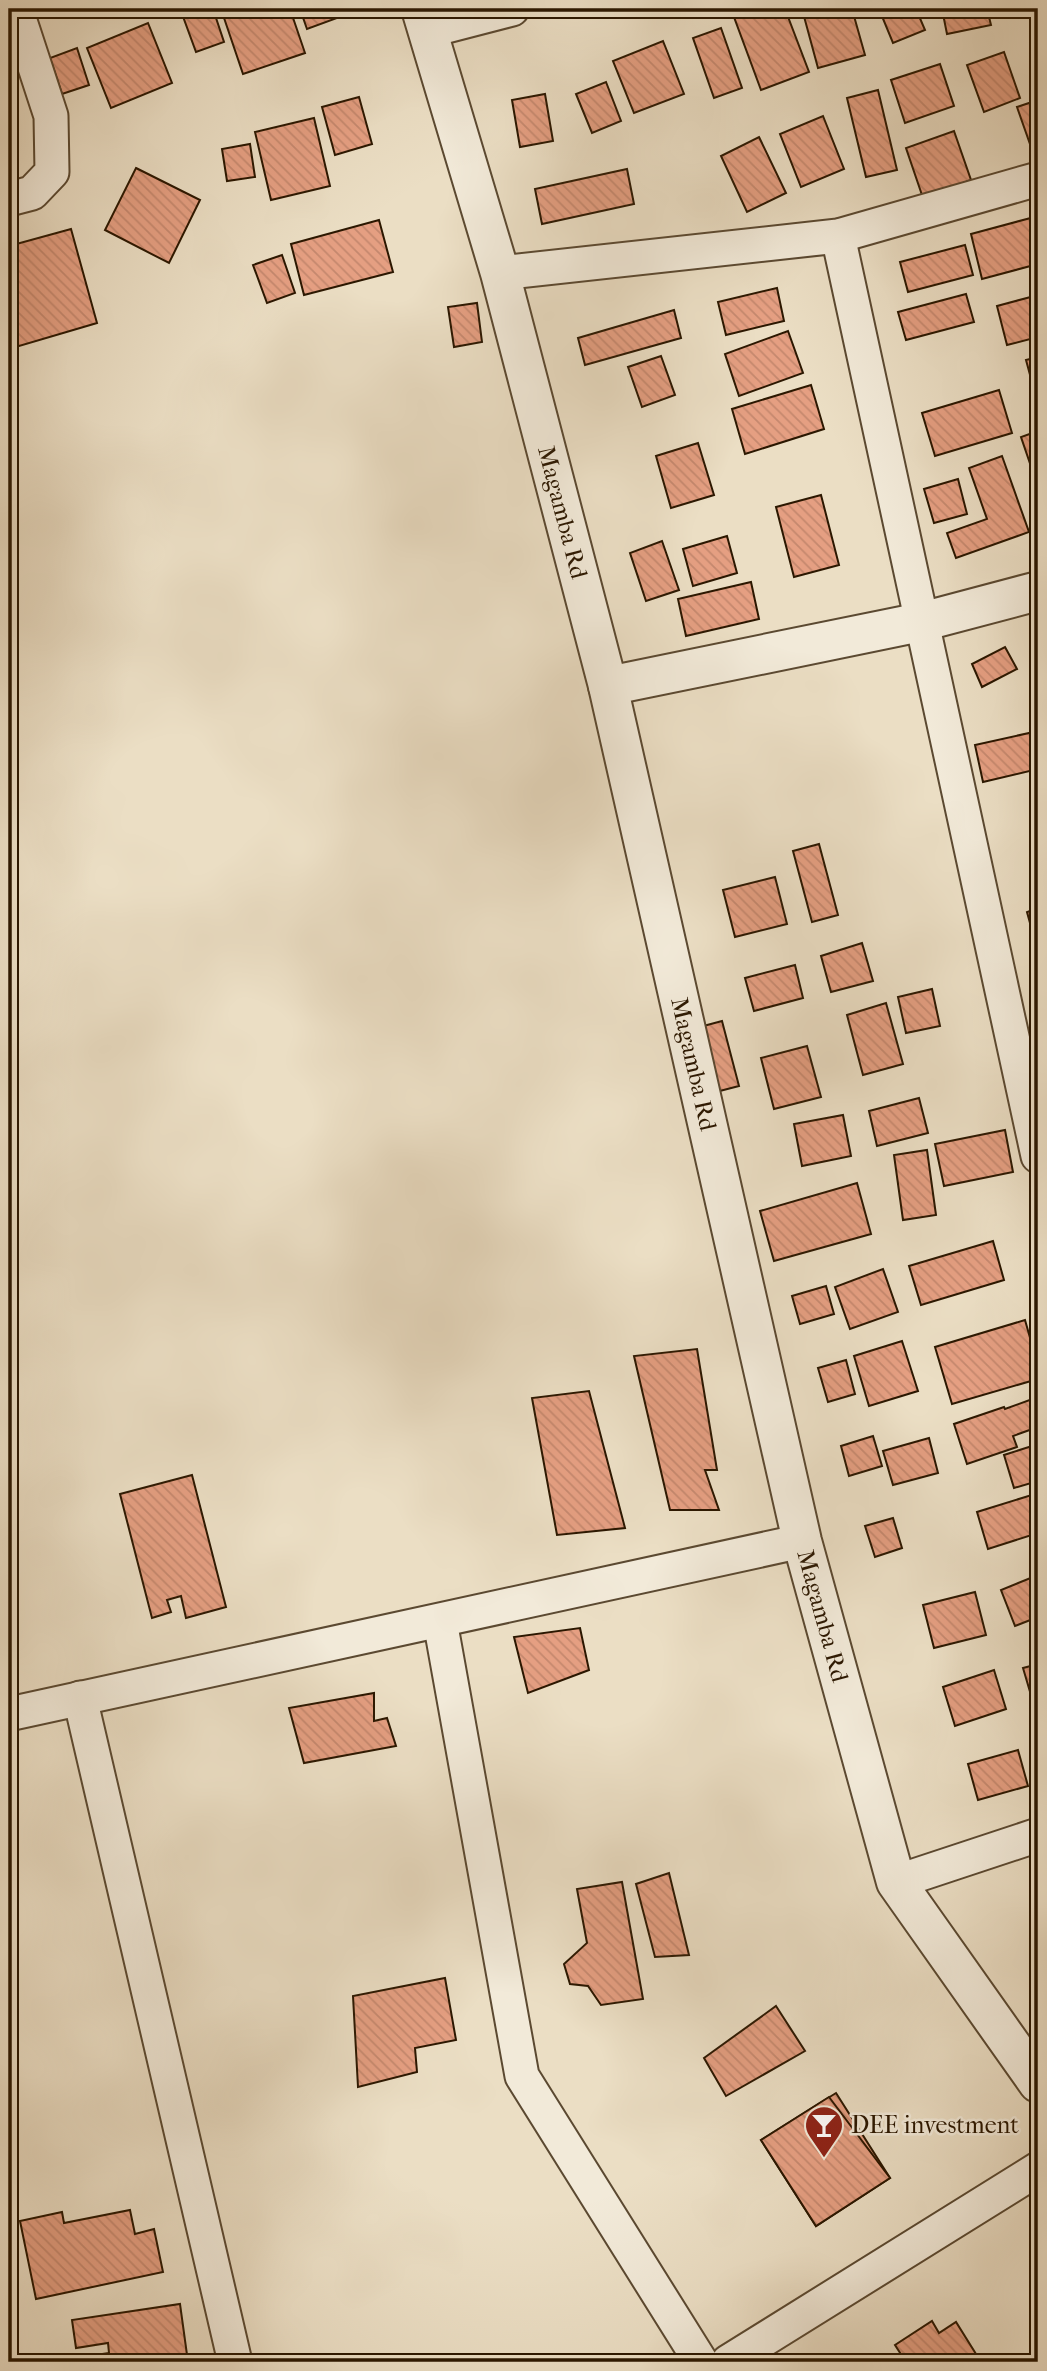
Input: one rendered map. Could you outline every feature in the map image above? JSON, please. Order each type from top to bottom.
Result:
[{"type":"street","points":[[9,199],[32,192],[52,172],[51,116],[16,9]]},
{"type":"street","points":[[424,20],[512,9]]},
{"type":"street","name":"Magamba Rd","points":[[424,20],[500,273],[608,686],[802,1541],[896,1882],[1038,2083]]},
{"type":"street","points":[[500,273],[838,236],[1038,179]]},
{"type":"street","points":[[838,236],[1038,1156]]},
{"type":"street","points":[[608,686],[921,622],[1038,591]]},
{"type":"street","points":[[9,1714],[802,1541]]},
{"type":"street","points":[[440,1621],[522,2076],[701,2362]]},
{"type":"street","points":[[80,1698],[235,2362]]},
{"type":"street","points":[[896,1882],[1038,1835]]},
{"type":"street","points":[[728,2362],[1038,2169]]},
{"type":"building","points":[[213,9],[224,42],[196,52],[181,11]]},
{"type":"building","points":[[221,9],[290,9],[305,53],[243,74]]},
{"type":"building","points":[[300,9],[333,9],[337,18],[307,29]]},
{"type":"building","points":[[756,9],[785,9],[809,72],[761,90],[734,17]]},
{"type":"building","points":[[802,9],[852,9],[865,55],[818,68]]},
{"type":"building","points":[[879,9],[916,9],[925,30],[893,43]]},
{"type":"building","points":[[942,9],[987,9],[991,25],[947,34]]},
{"type":"building","points":[[148,23],[172,83],[111,108],[87,48]]},
{"type":"building","points":[[721,28],[742,88],[714,98],[693,38]]},
{"type":"building","points":[[663,41],[684,94],[634,113],[613,61]]},
{"type":"building","points":[[77,48],[89,85],[62,94],[50,58]]},
{"type":"building","points":[[1004,52],[1020,98],[984,112],[967,65]]},
{"type":"building","points":[[940,64],[954,106],[905,123],[891,80]]},
{"type":"building","points":[[606,82],[621,121],[592,133],[576,94]]},
{"type":"building","points":[[878,90],[897,170],[866,177],[847,98]]},
{"type":"building","points":[[545,94],[553,141],[520,147],[512,100]]},
{"type":"building","points":[[359,97],[372,144],[335,155],[322,107]]},
{"type":"building","points":[[1038,100],[1038,144],[1031,147],[1017,107]]},
{"type":"building","points":[[823,116],[844,169],[801,187],[780,134]]},
{"type":"building","points":[[314,118],[330,186],[271,200],[255,132]]},
{"type":"building","points":[[9,127],[16,154],[9,156]]},
{"type":"building","points":[[954,131],[971,180],[923,198],[906,148]]},
{"type":"building","points":[[759,137],[786,193],[747,212],[721,156]]},
{"type":"building","points":[[250,144],[255,177],[227,181],[222,149]]},
{"type":"building","points":[[136,168],[200,200],[169,263],[105,230]]},
{"type":"building","points":[[627,169],[634,204],[542,224],[535,189]]},
{"type":"building","points":[[1038,216],[1038,264],[982,279],[971,234]]},
{"type":"building","points":[[379,220],[393,272],[304,295],[291,244]]},
{"type":"building","points":[[71,229],[97,323],[9,349],[9,246]]},
{"type":"building","points":[[965,245],[973,275],[908,292],[900,262]]},
{"type":"building","points":[[282,255],[295,293],[267,303],[253,265]]},
{"type":"building","points":[[777,288],[784,321],[726,335],[718,302]]},
{"type":"building","points":[[966,294],[974,322],[906,340],[898,312]]},
{"type":"building","points":[[1038,295],[1038,337],[1007,345],[997,306]]},
{"type":"building","points":[[477,303],[482,342],[454,347],[448,307]]},
{"type":"building","points":[[674,310],[681,338],[585,365],[578,338]]},
{"type":"building","points":[[788,331],[803,373],[739,396],[725,354]]},
{"type":"building","points":[[661,356],[675,395],[642,407],[628,367]]},
{"type":"building","points":[[1038,357],[1038,396],[1036,397],[1026,360]]},
{"type":"building","points":[[811,385],[824,429],[745,454],[732,409]]},
{"type":"building","points":[[999,390],[1012,433],[935,456],[922,413]]},
{"type":"building","points":[[1038,431],[1038,487],[1021,437]]},
{"type":"building","points":[[698,443],[714,495],[671,508],[656,456]]},
{"type":"building","points":[[1002,456],[1029,532],[956,558],[947,533],[987,519],[969,468]]},
{"type":"building","points":[[958,479],[967,514],[934,523],[924,489]]},
{"type":"building","points":[[821,495],[839,565],[794,577],[776,507]]},
{"type":"building","points":[[727,536],[737,573],[693,586],[683,549]]},
{"type":"building","points":[[662,541],[679,590],[646,601],[630,553]]},
{"type":"building","points":[[751,582],[759,619],[686,636],[678,599]]},
{"type":"building","points":[[1005,647],[1017,669],[982,687],[972,664]]},
{"type":"building","points":[[1038,731],[1038,769],[983,782],[975,745]]},
{"type":"building","points":[[819,844],[838,915],[812,922],[793,851]]},
{"type":"building","points":[[775,877],[787,924],[735,937],[723,890]]},
{"type":"building","points":[[1038,908],[1038,952],[1027,912]]},
{"type":"building","points":[[862,943],[873,981],[831,992],[821,956]]},
{"type":"building","points":[[795,965],[803,998],[754,1011],[745,978]]},
{"type":"building","points":[[932,989],[940,1026],[906,1033],[898,997]]},
{"type":"building","points":[[886,1003],[903,1064],[863,1075],[847,1015]]},
{"type":"building","points":[[722,1021],[739,1086],[712,1093],[696,1028]]},
{"type":"building","points":[[807,1046],[821,1097],[774,1109],[761,1058]]},
{"type":"building","points":[[919,1098],[928,1133],[877,1146],[869,1111]]},
{"type":"building","points":[[843,1115],[851,1156],[802,1166],[794,1124]]},
{"type":"building","points":[[1005,1130],[1013,1172],[944,1186],[935,1144]]},
{"type":"building","points":[[927,1150],[936,1215],[903,1220],[894,1155]]},
{"type":"building","points":[[857,1183],[871,1234],[774,1261],[760,1211]]},
{"type":"building","points":[[993,1241],[1004,1280],[921,1305],[909,1266]]},
{"type":"building","points":[[883,1269],[898,1312],[850,1329],[835,1287]]},
{"type":"building","points":[[826,1286],[834,1314],[800,1324],[792,1296]]},
{"type":"building","points":[[1025,1320],[1038,1366],[1038,1379],[952,1404],[935,1347]]},
{"type":"building","points":[[902,1341],[918,1391],[869,1406],[854,1356]]},
{"type":"building","points":[[697,1349],[717,1470],[705,1470],[719,1510],[670,1510],[634,1356]]},
{"type":"building","points":[[846,1360],[855,1394],[828,1402],[818,1368]]},
{"type":"building","points":[[589,1391],[625,1528],[557,1535],[532,1398]]},
{"type":"building","points":[[1038,1397],[1038,1427],[1013,1436],[1017,1447],[967,1464],[954,1424]]},
{"type":"building","points":[[873,1436],[882,1466],[849,1476],[841,1446]]},
{"type":"building","points":[[929,1438],[938,1473],[893,1485],[883,1451]]},
{"type":"building","points":[[1038,1444],[1038,1481],[1014,1488],[1004,1455]]},
{"type":"building","points":[[192,1475],[226,1607],[186,1618],[181,1596],[167,1600],[171,1612],[152,1618],[120,1494]]},
{"type":"building","points":[[1038,1493],[1038,1533],[988,1549],[977,1512]]},
{"type":"building","points":[[893,1518],[902,1548],[875,1557],[865,1526]]},
{"type":"building","points":[[1038,1575],[1038,1617],[1015,1626],[1001,1590]]},
{"type":"building","points":[[975,1592],[986,1635],[934,1648],[923,1605]]},
{"type":"building","points":[[580,1628],[589,1670],[528,1693],[514,1637]]},
{"type":"building","points":[[1038,1664],[1038,1700],[1033,1702],[1023,1668]]},
{"type":"building","points":[[994,1670],[1006,1709],[955,1726],[943,1687]]},
{"type":"building","points":[[374,1693],[374,1721],[387,1718],[396,1746],[304,1763],[289,1708]]},
{"type":"building","points":[[1018,1750],[1028,1786],[978,1800],[968,1764]]},
{"type":"building","points":[[669,1873],[689,1955],[655,1957],[636,1884]]},
{"type":"building","points":[[622,1882],[643,1999],[601,2005],[588,1986],[570,1984],[564,1964],[587,1943],[577,1889]]},
{"type":"building","points":[[445,1978],[456,2040],[415,2048],[417,2072],[358,2087],[353,1996]]},
{"type":"building","points":[[776,2006],[805,2051],[726,2096],[704,2058]]},
{"type":"building","name":"DEE investment","points":[[836,2093],[890,2178],[816,2226],[761,2140]]},
{"type":"building","name":"DEE investment","points":[[829,2097],[890,2178],[816,2226],[761,2140]]},
{"type":"building","points":[[130,2210],[135,2234],[154,2229],[163,2272],[36,2299],[20,2221],[62,2212],[64,2223]]},
{"type":"building","points":[[180,2304],[188,2362],[61,2362],[109,2353],[108,2343],[76,2348],[72,2320]]},
{"type":"building","points":[[932,2321],[939,2333],[956,2322],[981,2362],[906,2362],[895,2345]]},
{"type":"place","name":"DEE investment","points":[[824,2159]]}]
